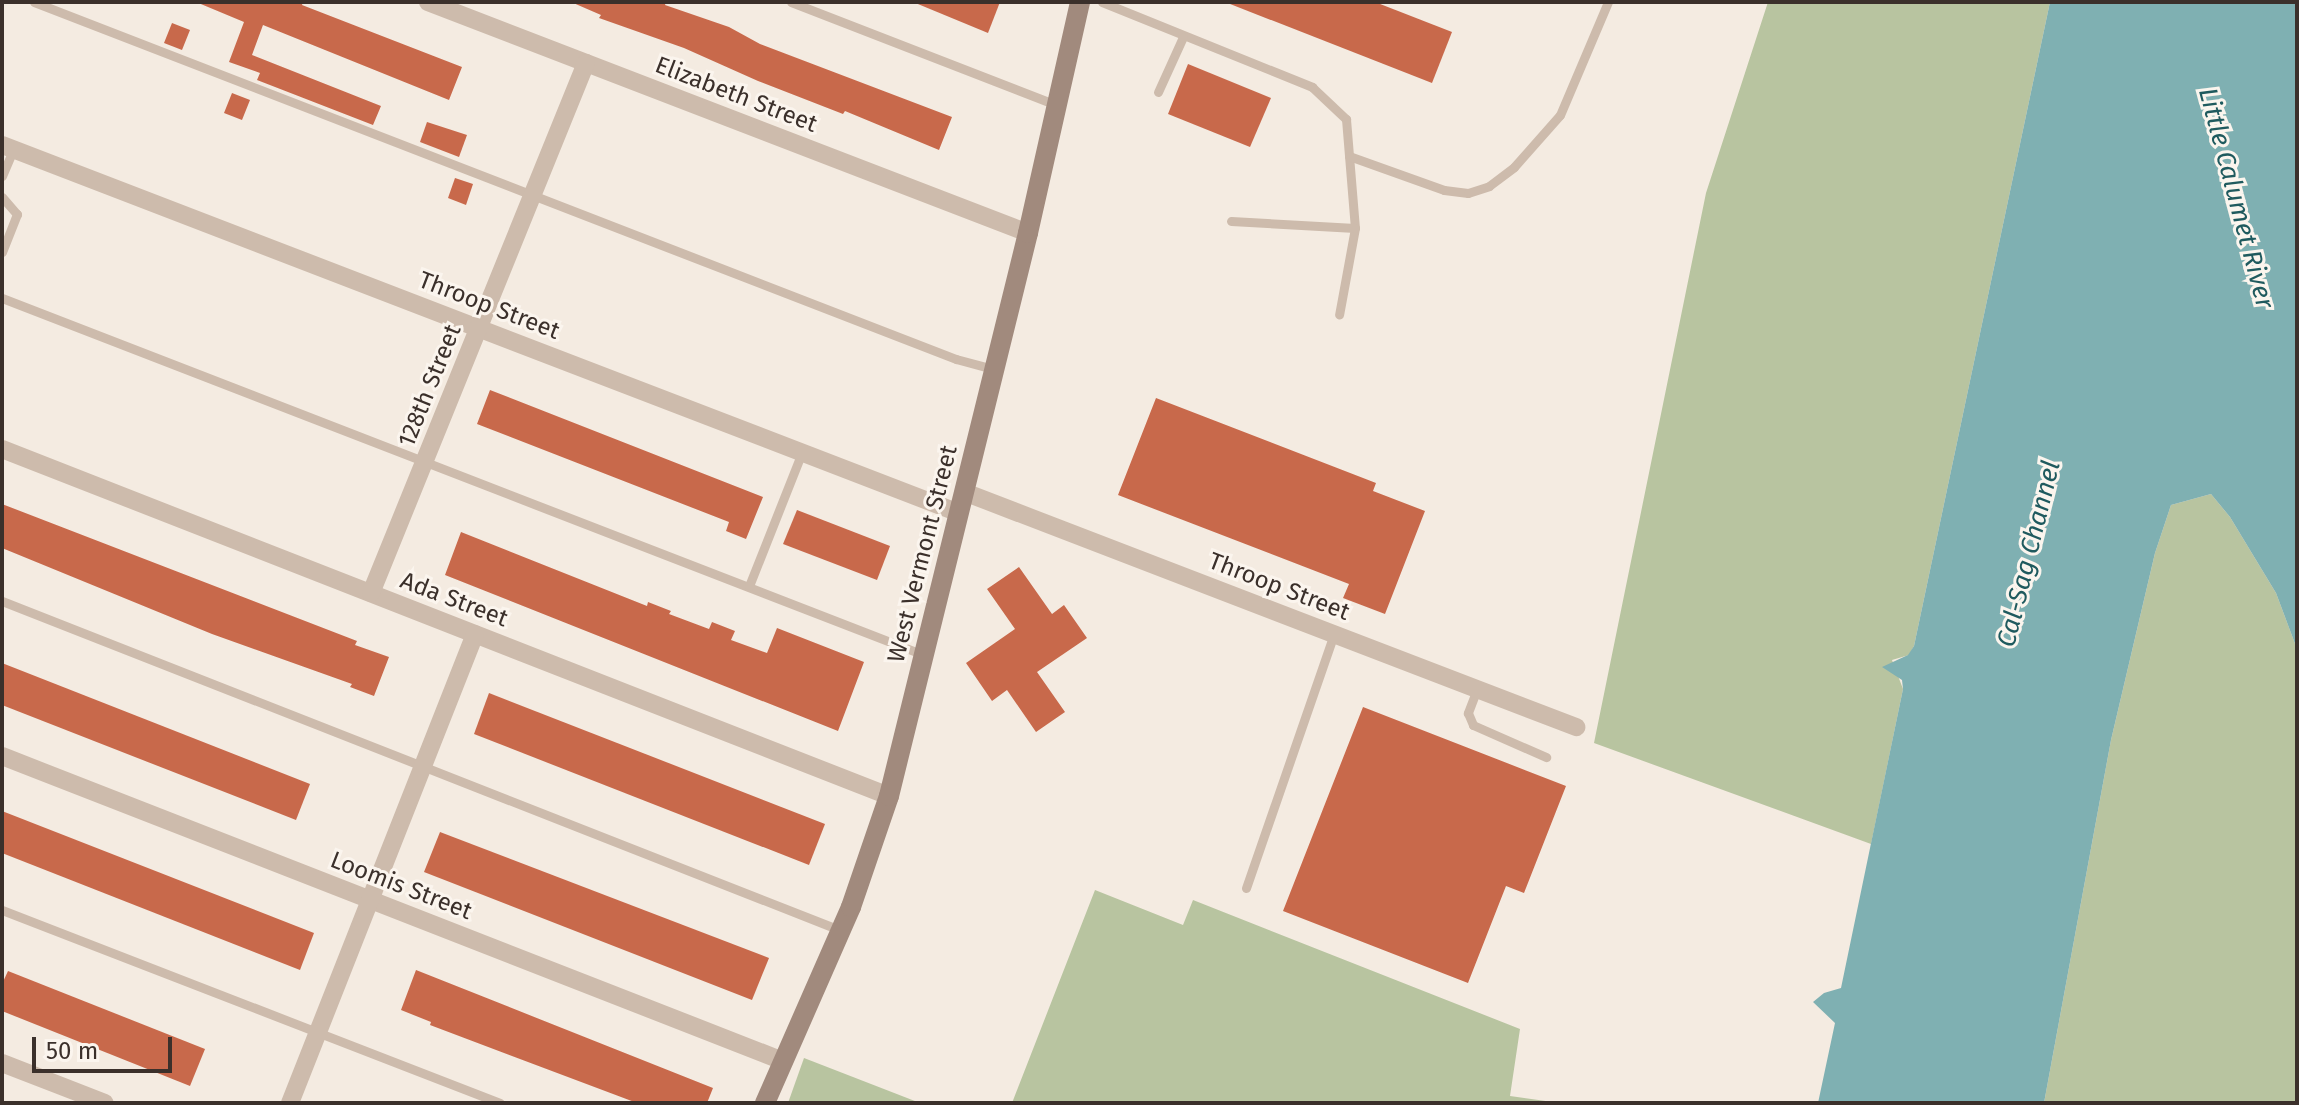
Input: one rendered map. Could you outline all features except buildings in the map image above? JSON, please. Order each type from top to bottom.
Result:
[{"type":"street","name":"Elizabeth Street","points":[[428,2],[1028,233]]},
{"type":"street","name":"West Vermont Street","points":[[765,1103],[840,930],[889,796],[1028,233],[1080,2]]},
{"type":"street","name":"128th Street","points":[[371,593],[586,63]]},
{"type":"street","name":"Throop Street","points":[[8,147],[959,513]]},
{"type":"street","name":"Ada Street","points":[[2,449],[889,796]]},
{"type":"street","name":"Throop Street","points":[[964,492],[1576,727]]},
{"type":"street","points":[[290,1103],[475,634]]},
{"type":"street","name":"Loomis Street","points":[[2,756],[783,1061]]},
{"type":"street","points":[[2,1063],[105,1103]]},
{"type":"lane","points":[[34,2],[956,359],[995,369]]},
{"type":"lane","points":[[791,2],[1058,106]]},
{"type":"lane","points":[[1102,2],[1312,87],[1346,119],[1355,228],[1339,315]]},
{"type":"lane","points":[[1349,156],[1444,190],[1468,193],[1489,186],[1514,167],[1560,115],[1608,2]]},
{"type":"lane","points":[[1158,92],[1183,37]]},
{"type":"lane","points":[[2,176],[8,147]]},
{"type":"lane","points":[[2,197],[17,214],[2,252]]},
{"type":"lane","points":[[1231,221],[1355,228]]},
{"type":"lane","points":[[2,298],[427,460],[925,656]]},
{"type":"lane","points":[[749,586],[802,452]]},
{"type":"lane","points":[[2,601],[840,930]]},
{"type":"lane","points":[[1246,888],[1334,634]]},
{"type":"lane","points":[[1477,689],[1468,713],[1473,725],[1546,757]]},
{"type":"lane","points":[[2,910],[500,1103]]},
{"type":"green space","points":[[1768,2],[2050,2],[1914,646],[1909,655],[1892,660],[1903,689],[1871,844],[1594,743],[1706,193]]},
{"type":"green space","points":[[2211,494],[2230,517],[2276,593],[2297,649],[2297,1103],[2044,1103],[2111,740],[2155,553],[2171,505]]},
{"type":"green space","points":[[1095,890],[1183,925],[1193,900],[1520,1029],[1510,1096],[1560,1103],[1012,1103]]},
{"type":"green space","points":[[804,1058],[920,1103],[788,1103]]},
{"type":"water","points":[[2050,2],[2297,2],[2297,649],[2276,593],[2230,517],[2211,494],[2171,505],[2155,553],[2111,740],[2044,1103],[1818,1103],[1835,1023],[1813,1002],[1824,993],[1841,988],[1903,689],[1902,680],[1882,667],[1908,655],[1914,646]]},
{"type":"water label","name":"Little Calumet River","points":[[2236,198]]},
{"type":"water label","name":"Cal-Sag Channel","points":[[2029,554]]}]
